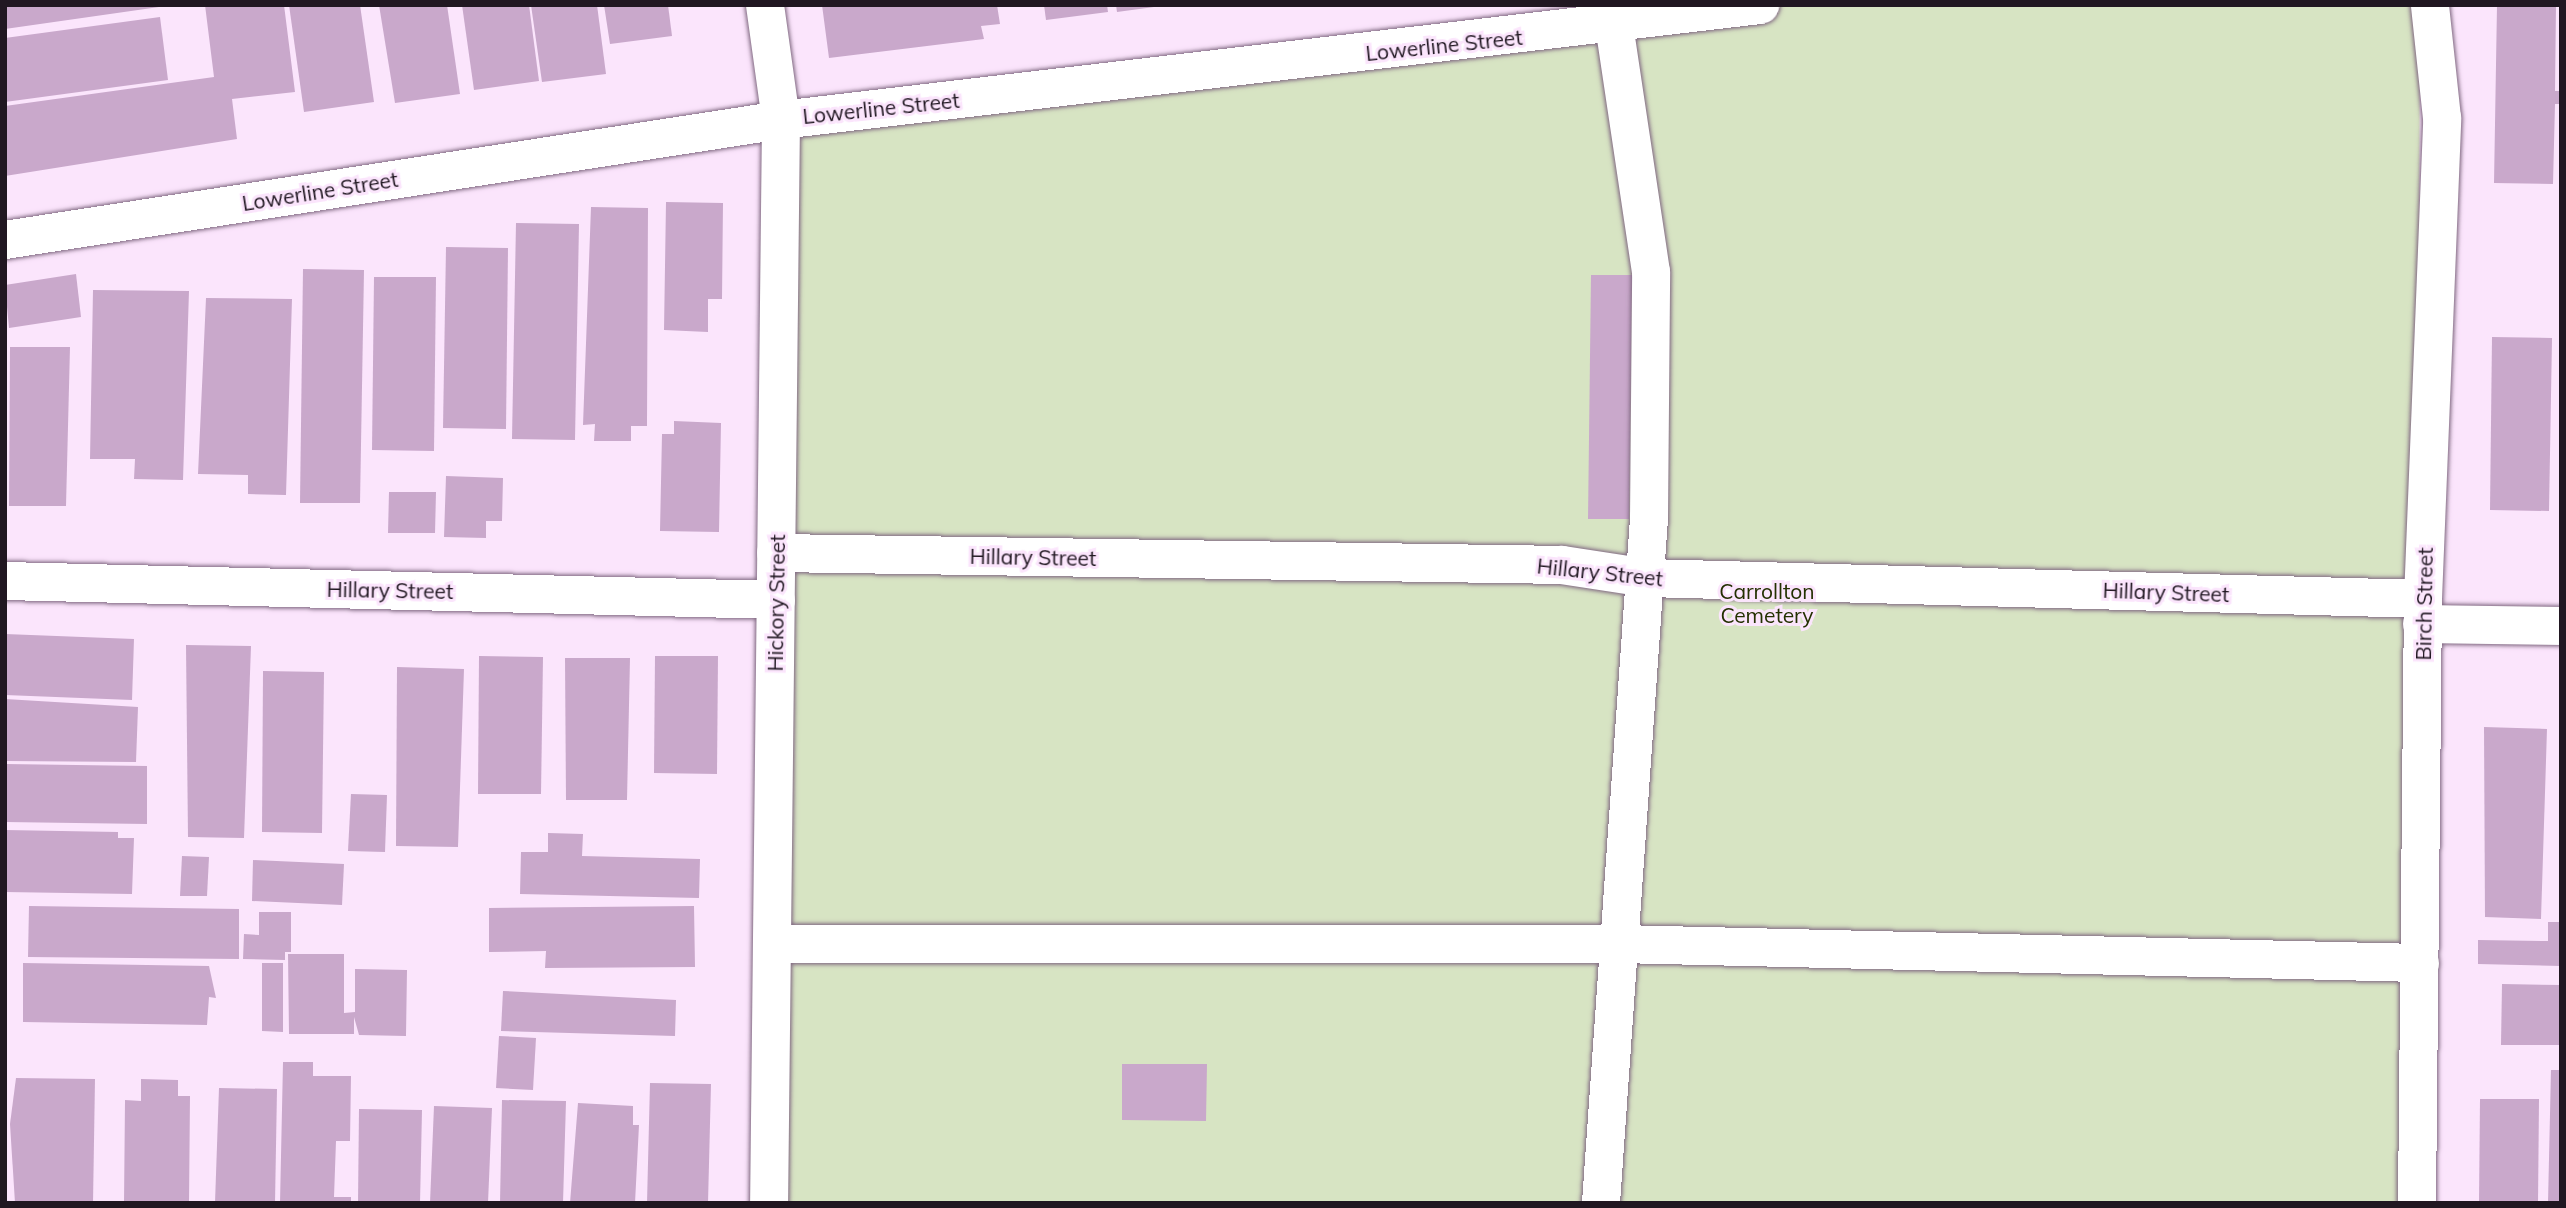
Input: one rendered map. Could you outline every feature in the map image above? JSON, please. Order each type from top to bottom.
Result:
[{"type":"street","name":"Hickory Street","points":[[765,5],[781,120],[769,1203]]},
{"type":"street","name":"Lowerline Street","points":[[5,240],[781,120],[1612,15],[1760,5]]},
{"type":"street","name":"Birch Street","points":[[2417,1203],[2423,611],[2442,118],[2430,5]]},
{"type":"street","points":[[1601,1203],[1647,578],[1651,272],[1612,15]]},
{"type":"street","name":"Hillary Street","points":[[776,553],[1562,565],[1647,578],[2423,611],[2561,626]]},
{"type":"street","name":"Hillary Street","points":[[5,581],[776,600]]},
{"type":"street","points":[[772,944],[1619,944],[2420,964]]},
{"type":"green space","name":"Carrollton Cemetery","points":[[1693,5],[2420,5],[2416,1203],[769,1203],[781,120]]},
{"type":"building","points":[[5,5],[159,5],[159,7],[5,29]]},
{"type":"building","points":[[205,5],[284,5],[295,92],[232,99],[237,139],[5,176],[5,106],[214,77]]},
{"type":"building","points":[[289,5],[360,5],[374,102],[304,112]]},
{"type":"building","points":[[379,5],[447,5],[460,94],[395,103]]},
{"type":"building","points":[[462,5],[529,5],[539,81],[474,90]]},
{"type":"building","points":[[531,5],[597,5],[606,74],[542,82]]},
{"type":"building","points":[[604,5],[668,5],[672,36],[610,44]]},
{"type":"building","points":[[822,5],[997,5],[1000,24],[981,26],[984,39],[829,58]]},
{"type":"building","points":[[1044,5],[1107,5],[1108,12],[1046,20]]},
{"type":"building","points":[[1116,5],[1154,5],[1154,7],[1117,12]]},
{"type":"building","points":[[2497,5],[2556,5],[2555,91],[2561,91],[2561,104],[2555,104],[2553,184],[2494,183]]},
{"type":"building","points":[[160,17],[168,80],[5,102],[5,38]]},
{"type":"building","points":[[666,202],[723,203],[722,299],[708,299],[708,332],[664,330]]},
{"type":"building","points":[[591,207],[648,208],[647,426],[631,426],[631,441],[594,441],[595,424],[583,425]]},
{"type":"building","points":[[516,223],[579,224],[575,440],[512,439]]},
{"type":"building","points":[[446,247],[508,248],[506,429],[443,428]]},
{"type":"building","points":[[303,269],[364,270],[360,503],[300,503]]},
{"type":"building","points":[[76,274],[81,317],[9,328],[5,285]]},
{"type":"building","points":[[1591,275],[1632,275],[1629,519],[1588,519]]},
{"type":"building","points":[[374,277],[436,277],[434,451],[372,450]]},
{"type":"building","points":[[93,290],[189,291],[183,480],[134,479],[135,459],[90,459]]},
{"type":"building","points":[[206,298],[292,299],[286,495],[248,494],[248,475],[198,474]]},
{"type":"building","points":[[2492,337],[2552,338],[2549,511],[2490,510]]},
{"type":"building","points":[[10,347],[70,347],[66,506],[9,506]]},
{"type":"building","points":[[674,421],[721,423],[719,532],[660,531],[662,434],[674,434]]},
{"type":"building","points":[[446,476],[503,478],[502,521],[486,521],[486,538],[444,537]]},
{"type":"building","points":[[389,492],[436,492],[435,533],[388,533]]},
{"type":"building","points":[[5,634],[134,639],[132,700],[5,695]]},
{"type":"building","points":[[186,645],[251,646],[244,838],[188,837]]},
{"type":"building","points":[[479,656],[543,657],[541,794],[478,794]]},
{"type":"building","points":[[655,656],[718,656],[717,774],[654,773]]},
{"type":"building","points":[[565,658],[630,658],[627,800],[566,800]]},
{"type":"building","points":[[397,667],[464,669],[458,847],[396,846]]},
{"type":"building","points":[[263,671],[324,672],[322,833],[262,832]]},
{"type":"building","points":[[5,699],[138,707],[136,762],[5,761]]},
{"type":"building","points":[[2484,727],[2547,729],[2541,919],[2485,917]]},
{"type":"building","points":[[5,764],[147,766],[147,824],[5,822]]},
{"type":"building","points":[[351,794],[387,795],[385,852],[348,851]]},
{"type":"building","points":[[5,830],[118,832],[118,838],[134,838],[132,894],[5,892]]},
{"type":"building","points":[[548,833],[583,834],[582,856],[700,859],[699,898],[520,894],[521,852],[548,852]]},
{"type":"building","points":[[182,856],[209,857],[207,896],[180,896]]},
{"type":"building","points":[[253,860],[344,864],[342,905],[252,901]]},
{"type":"building","points":[[29,906],[239,909],[239,959],[28,957]]},
{"type":"building","points":[[694,906],[695,967],[545,968],[546,951],[489,952],[489,908]]},
{"type":"building","points":[[259,912],[291,912],[291,952],[285,952],[285,960],[243,959],[244,934],[259,935]]},
{"type":"building","points":[[2548,922],[2561,922],[2561,966],[2478,964],[2478,940],[2548,941]]},
{"type":"building","points":[[288,954],[344,954],[344,1013],[355,1012],[355,969],[407,970],[406,1036],[359,1035],[354,1017],[354,1034],[289,1034]]},
{"type":"building","points":[[23,963],[209,966],[216,998],[209,997],[207,1025],[23,1022]]},
{"type":"building","points":[[262,963],[283,963],[283,1032],[262,1031]]},
{"type":"building","points":[[2502,984],[2561,985],[2561,1045],[2501,1045]]},
{"type":"building","points":[[503,991],[676,1000],[675,1036],[501,1031]]},
{"type":"building","points":[[499,1036],[536,1038],[533,1090],[496,1088]]},
{"type":"building","points":[[283,1062],[313,1062],[313,1076],[351,1076],[350,1141],[336,1141],[334,1197],[351,1197],[351,1203],[280,1203]]},
{"type":"building","points":[[1122,1064],[1207,1064],[1206,1121],[1122,1120]]},
{"type":"building","points":[[2551,1070],[2561,1070],[2561,1203],[2548,1203]]},
{"type":"building","points":[[16,1078],[95,1079],[93,1203],[15,1203],[10,1124]]},
{"type":"building","points":[[141,1079],[178,1080],[178,1096],[190,1096],[189,1203],[124,1203],[125,1100],[141,1101]]},
{"type":"building","points":[[650,1083],[711,1084],[708,1203],[647,1203]]},
{"type":"building","points":[[219,1088],[277,1089],[275,1203],[215,1203]]},
{"type":"building","points":[[2480,1099],[2539,1099],[2538,1203],[2479,1203]]},
{"type":"building","points":[[502,1100],[566,1101],[563,1203],[500,1203]]},
{"type":"building","points":[[578,1103],[633,1106],[633,1125],[639,1125],[635,1203],[570,1203]]},
{"type":"building","points":[[434,1106],[492,1108],[488,1203],[430,1203]]},
{"type":"building","points":[[359,1109],[422,1110],[420,1203],[358,1203]]}]
